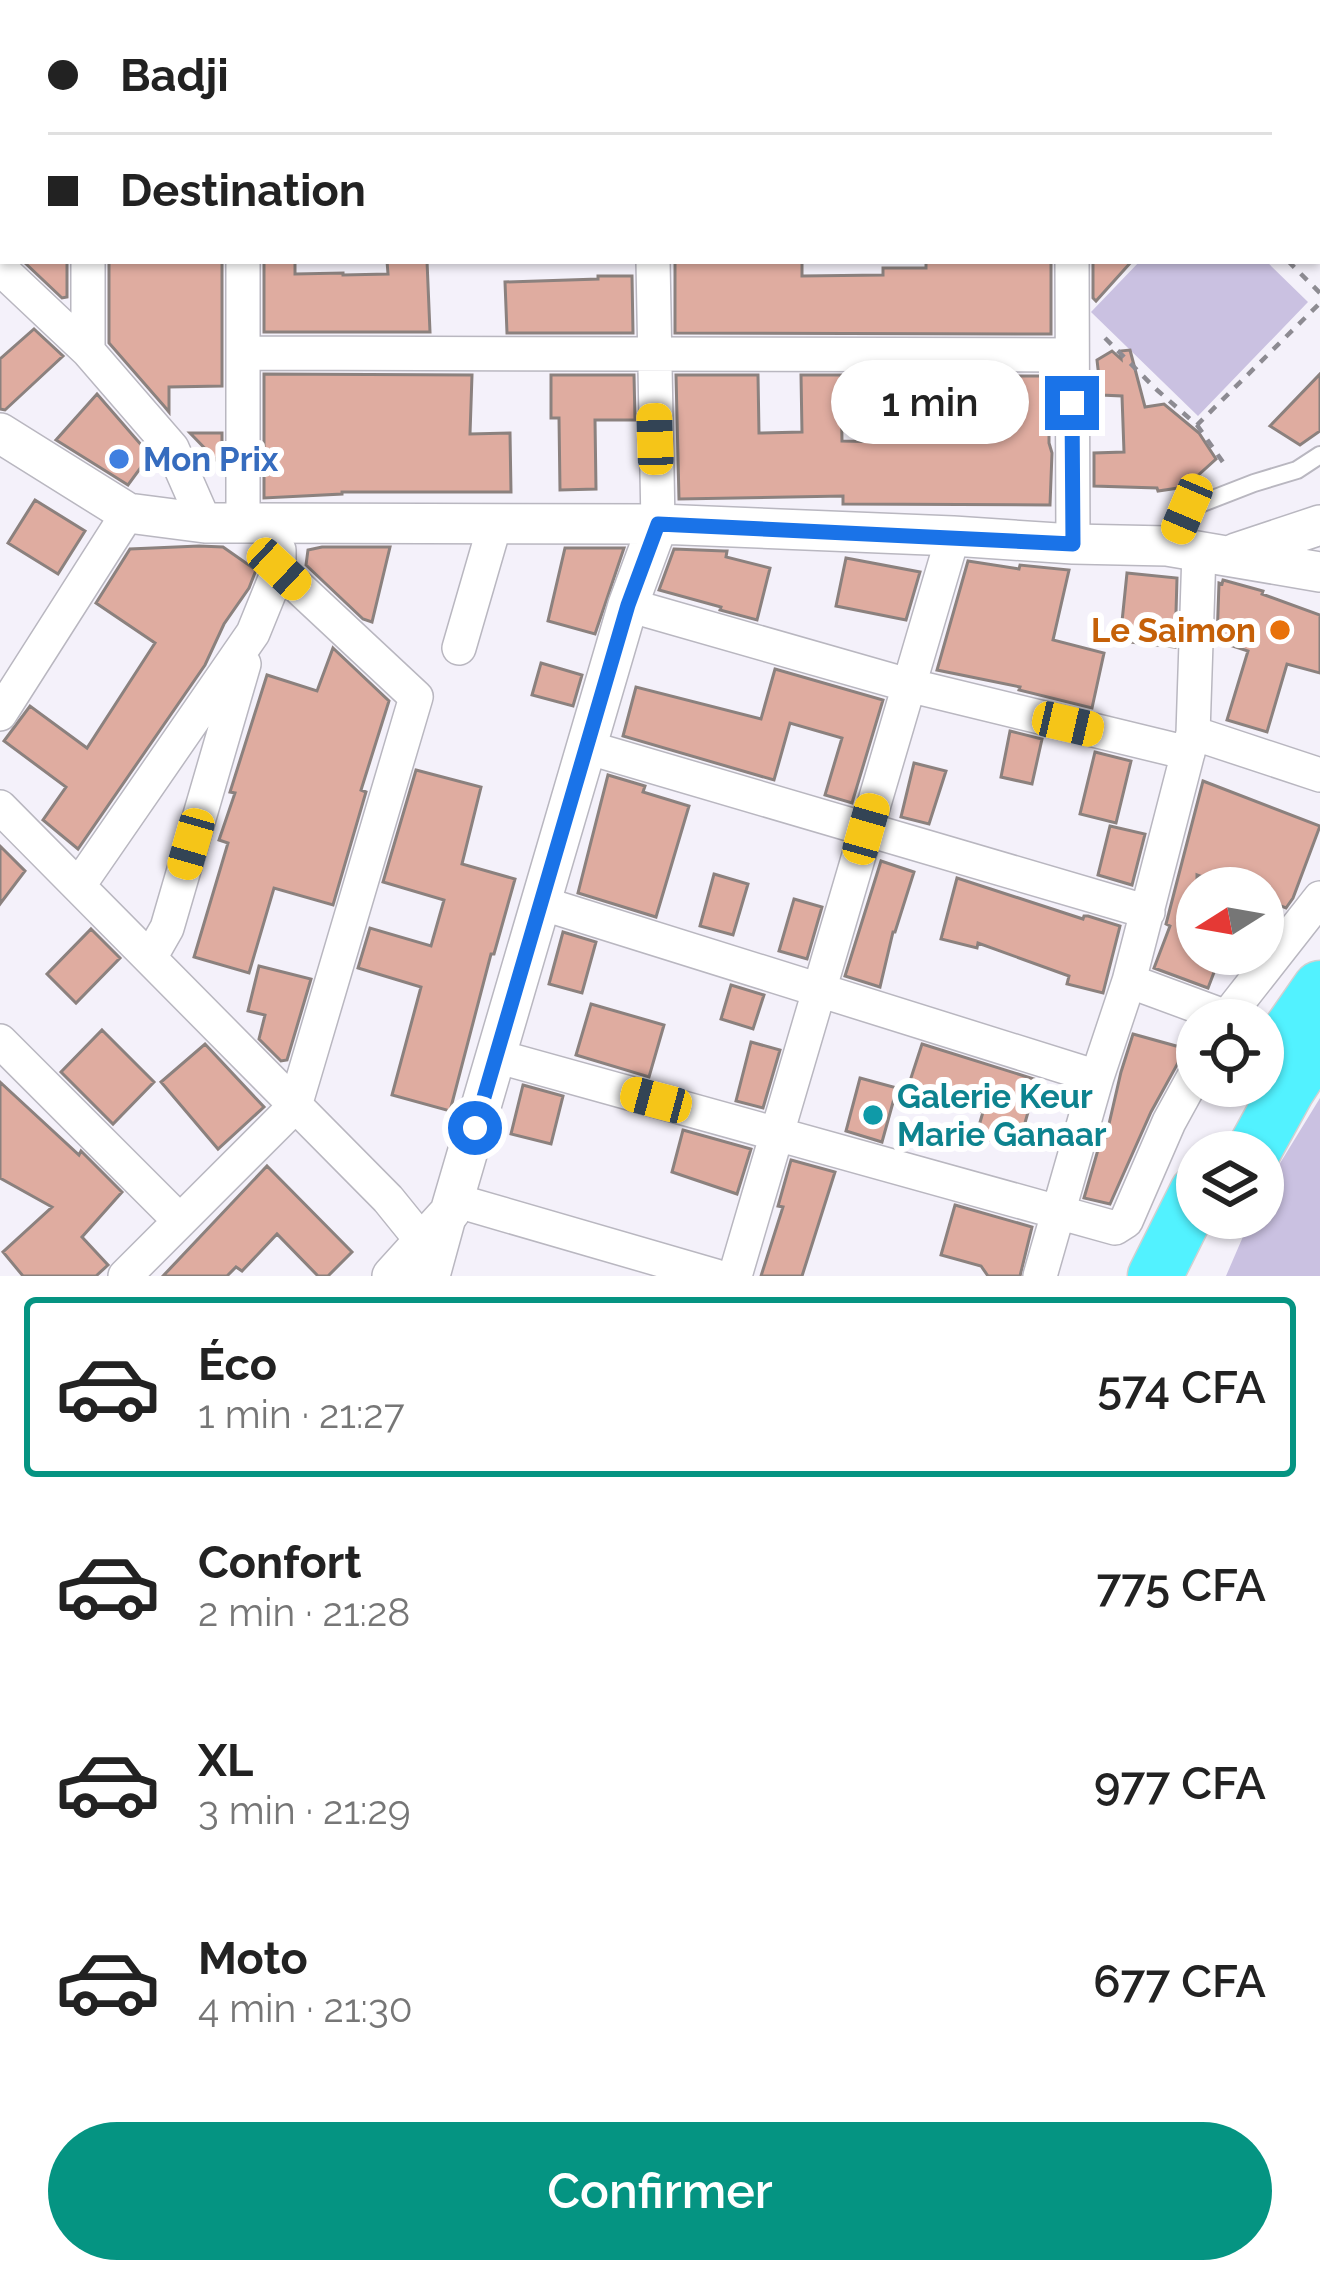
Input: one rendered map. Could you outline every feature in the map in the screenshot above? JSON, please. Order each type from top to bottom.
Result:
[{"type":"highway","points":[[1284,1040],[1320,988]]},
{"type":"highway","points":[[1265,1131],[1320,1039]]},
{"type":"highway","points":[[1155,1276],[1176,1234]]},
{"type":"highway","points":[[1192,1276],[1210,1239]]},
{"type":"street","points":[[88,264],[88,351]]},
{"type":"street","points":[[243,264],[243,523]]},
{"type":"street","points":[[392,1276],[428,1258],[452,1206],[628,605],[658,524],[653,264]]},
{"type":"street","points":[[1072,264],[1073,544]]},
{"type":"street","points":[[0,268],[88,351],[279,569],[416,697],[295,1106],[125,1276]]},
{"type":"street","points":[[243,352],[653,354],[1072,339]]},
{"type":"street","points":[[0,433],[128,513],[243,523],[658,524],[953,536],[1199,551],[1320,572]]},
{"type":"street","points":[[0,714],[128,513]]},
{"type":"street","points":[[459,647],[495,524]]},
{"type":"street","points":[[1199,551],[1320,525]]},
{"type":"street","points":[[735,1276],[953,536]]},
{"type":"street","points":[[1040,1276],[1129,981],[1190,743],[1199,551]]},
{"type":"street","points":[[151,956],[167,928],[253,633],[279,569]]},
{"type":"street","points":[[628,605],[908,685],[1320,775]]},
{"type":"street","points":[[79,885],[253,633]]},
{"type":"street","points":[[586,747],[1148,912]]},
{"type":"street","points":[[0,806],[388,1199],[428,1258]]},
{"type":"street","points":[[1241,999],[1320,898]]},
{"type":"street","points":[[541,903],[1097,1077]]},
{"type":"street","points":[[1129,981],[1178,999]]},
{"type":"street","points":[[0,1040],[180,1221]]},
{"type":"street","points":[[496,1056],[1115,1228],[1126,1221],[1177,1107]]},
{"type":"street","points":[[452,1206],[716,1276]]},
{"type":"lane","points":[[1199,551],[1176,535],[1187,509],[1297,470],[1320,455]]},
{"type":"path","points":[[1291,264],[1320,292]]},
{"type":"path","points":[[1197,425],[1320,303]]},
{"type":"path","points":[[1072,339],[1090,322],[1197,425],[1239,489]]},
{"type":"shaded area","points":[[1137,264],[1269,264],[1308,302],[1198,416],[1091,312]]},
{"type":"shaded area","points":[[1320,1098],[1320,1276],[1226,1276],[1242,1239],[1284,1239],[1284,1157]]},
{"type":"building","points":[[26,264],[67,264],[67,297],[62,298]]},
{"type":"building","points":[[109,264],[222,264],[222,386],[169,387],[169,412],[109,343]]},
{"type":"building","points":[[264,264],[295,264],[295,274],[343,275],[388,274],[387,264],[427,264],[430,332],[264,332]]},
{"type":"building","points":[[675,264],[802,264],[802,276],[883,275],[883,268],[926,268],[926,264],[1051,264],[1051,334],[675,333]]},
{"type":"building","points":[[1093,264],[1129,264],[1096,301]]},
{"type":"building","points":[[632,276],[633,333],[507,333],[505,282]]},
{"type":"building","points":[[34,329],[63,356],[5,410],[0,409],[0,359]]},
{"type":"building","points":[[1130,350],[1145,407],[1164,404],[1199,433],[1216,459],[1185,487],[1158,491],[1094,486],[1094,453],[1124,452],[1122,396],[1101,395],[1097,360],[1112,351],[1121,359],[1120,351]]},
{"type":"building","points":[[264,374],[472,375],[470,434],[510,433],[511,492],[342,492],[264,498]]},
{"type":"building","points":[[1320,374],[1320,431],[1300,445],[1270,426]]},
{"type":"building","points":[[551,375],[634,375],[635,420],[595,420],[596,489],[560,490],[559,418],[551,418]]},
{"type":"building","points":[[676,375],[758,375],[759,433],[802,432],[801,375],[841,375],[842,441],[889,442],[889,376],[1049,376],[1050,505],[843,504],[843,496],[679,499]]},
{"type":"building","points":[[97,394],[150,455],[128,485],[56,440]]},
{"type":"building","points":[[190,433],[222,433],[222,466]]},
{"type":"building","points":[[35,500],[85,531],[58,574],[8,543]]},
{"type":"building","points":[[223,547],[256,570],[249,588],[224,624],[205,665],[78,849],[43,820],[66,787],[4,741],[30,706],[87,748],[155,643],[96,603],[130,549]]},
{"type":"building","points":[[390,547],[372,622],[363,619],[306,565],[308,550]]},
{"type":"building","points":[[565,548],[624,548],[595,634],[548,621]]},
{"type":"building","points":[[674,549],[727,551],[726,557],[770,568],[757,620],[659,590]]},
{"type":"building","points":[[846,558],[920,572],[906,620],[836,606]]},
{"type":"building","points":[[968,561],[1069,570],[1053,640],[1104,653],[1092,708],[937,670]]},
{"type":"building","points":[[1127,573],[1177,578],[1175,647],[1120,641]]},
{"type":"building","points":[[1223,580],[1320,615],[1320,673],[1287,664],[1267,732],[1227,720],[1248,651],[1217,641],[1219,583]]},
{"type":"building","points":[[333,648],[389,701],[333,905],[274,888],[249,973],[194,957],[228,843],[219,840],[235,793],[230,792],[267,675],[317,691]]},
{"type":"building","points":[[541,663],[582,675],[573,706],[532,695]]},
{"type":"building","points":[[775,669],[883,700],[852,803],[825,795],[842,738],[790,723],[774,780],[623,736],[636,687],[761,719]]},
{"type":"building","points":[[1010,731],[1042,739],[1032,784],[1001,777]]},
{"type":"building","points":[[1095,752],[1131,761],[1116,823],[1080,814]]},
{"type":"building","points":[[914,763],[946,771],[929,824],[901,817]]},
{"type":"building","points":[[416,770],[481,787],[462,864],[515,879],[450,1111],[392,1095],[421,987],[358,968],[370,928],[431,946],[444,900],[383,882]]},
{"type":"building","points":[[608,775],[689,806],[656,917],[578,893]]},
{"type":"building","points":[[1203,781],[1320,826],[1286,908],[1284,867],[1181,867]]},
{"type":"building","points":[[1110,826],[1145,834],[1132,885],[1098,875]]},
{"type":"building","points":[[0,846],[25,871],[0,904]]},
{"type":"building","points":[[881,861],[914,872],[880,987],[845,976]]},
{"type":"building","points":[[714,874],[748,884],[733,935],[700,926]]},
{"type":"building","points":[[957,878],[1083,919],[1088,916],[1120,926],[1103,993],[1067,984],[1069,976],[978,943],[977,948],[941,939]]},
{"type":"building","points":[[1176,885],[1176,975],[1213,975],[1208,988],[1154,968],[1170,926],[1166,924]]},
{"type":"building","points":[[794,899],[822,907],[807,959],[779,951]]},
{"type":"building","points":[[91,929],[120,958],[76,1003],[47,974]]},
{"type":"building","points":[[563,932],[596,942],[582,993],[549,984]]},
{"type":"building","points":[[259,966],[311,979],[287,1060],[281,1061],[259,1039],[265,1015],[248,1011]]},
{"type":"building","points":[[731,985],[764,995],[753,1029],[721,1019]]},
{"type":"building","points":[[591,1004],[664,1025],[649,1077],[576,1055]]},
{"type":"building","points":[[102,1030],[154,1082],[113,1124],[61,1072]]},
{"type":"building","points":[[1133,1034],[1176,1046],[1176,1066],[1110,1204],[1084,1198],[1102,1136],[1106,1137]]},
{"type":"building","points":[[751,1042],[780,1050],[763,1108],[736,1101]]},
{"type":"building","points":[[205,1044],[264,1107],[218,1149],[161,1082]]},
{"type":"building","points":[[922,1044],[1037,1080],[1018,1148],[976,1136],[983,1112],[908,1087]]},
{"type":"building","points":[[860,1078],[897,1088],[882,1142],[846,1131]]},
{"type":"building","points":[[0,1082],[122,1192],[82,1237],[108,1265],[96,1276],[23,1276],[3,1252],[52,1207],[0,1178]]},
{"type":"building","points":[[523,1085],[563,1096],[551,1144],[511,1134]]},
{"type":"building","points":[[683,1130],[751,1149],[737,1194],[672,1172]]},
{"type":"building","points":[[791,1160],[835,1172],[802,1276],[761,1276],[783,1207],[778,1206]]},
{"type":"building","points":[[267,1166],[352,1252],[328,1276],[318,1276],[277,1234],[242,1271],[236,1267],[227,1276],[163,1276]]},
{"type":"building","points":[[955,1205],[1032,1227],[1020,1276],[988,1276],[981,1266],[941,1255]]},
{"type":"place","name":"Mon Prix","points":[[119,459]]},
{"type":"place","name":"Le Saimon","points":[[1280,630]]},
{"type":"place","name":"Galerie Keur Marie Ganaar","points":[[873,1115]]},
{"type":"route","points":[[475,1128],[628,605],[658,524],[1073,544],[1072,403]]}]
